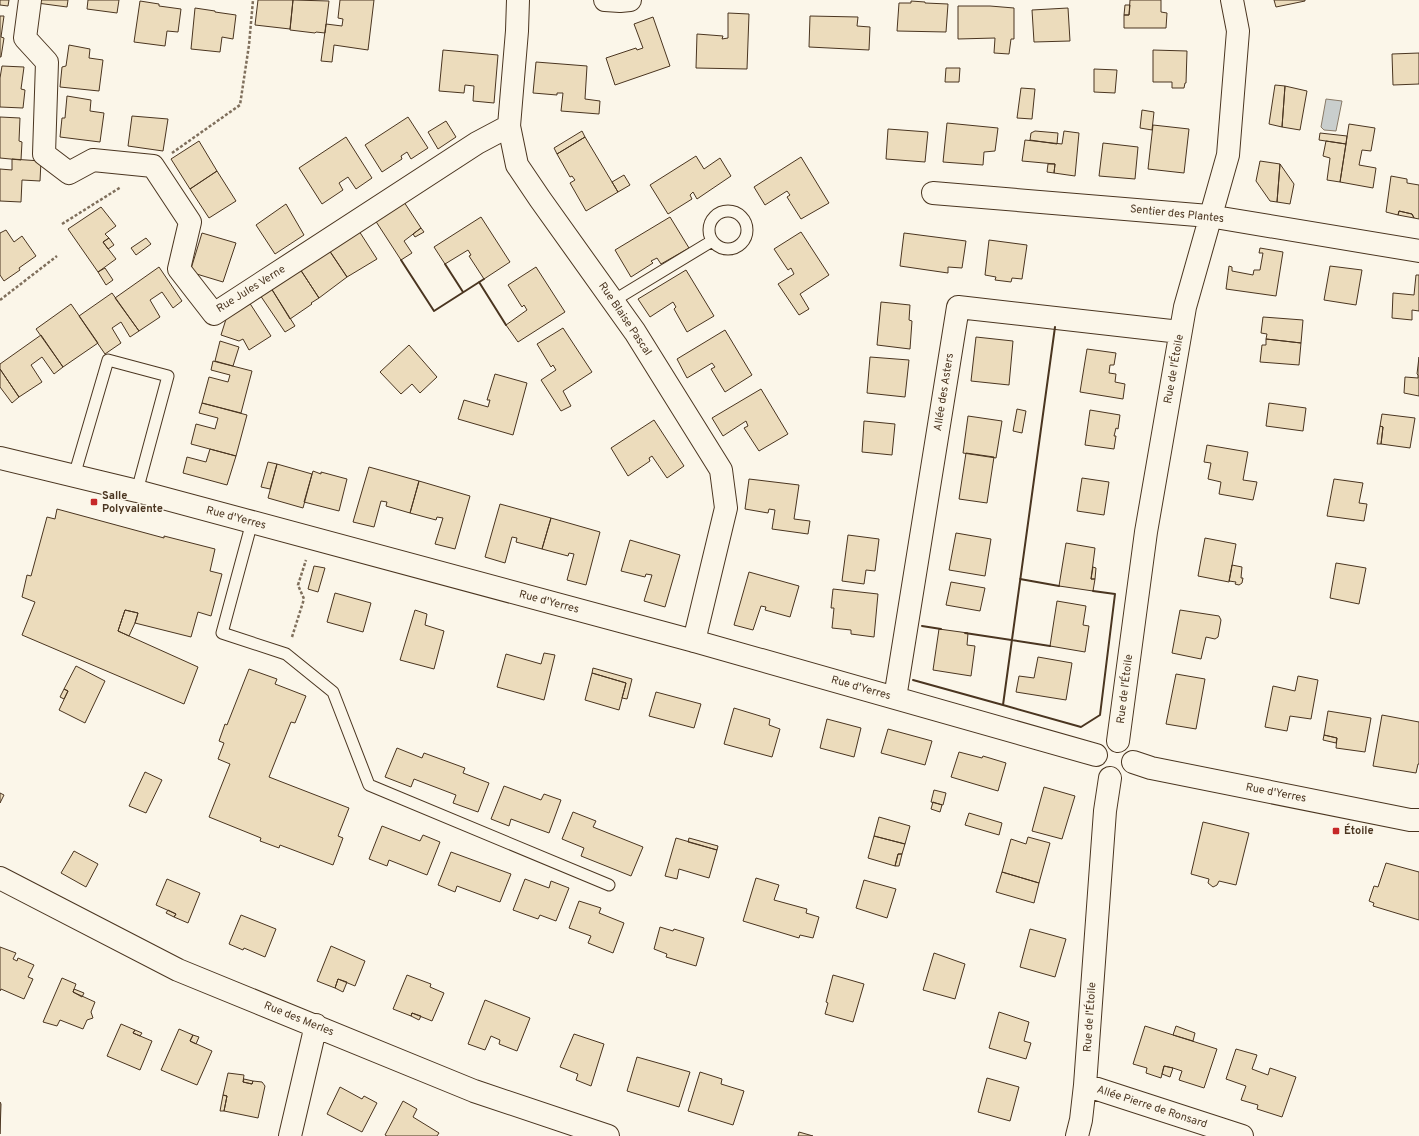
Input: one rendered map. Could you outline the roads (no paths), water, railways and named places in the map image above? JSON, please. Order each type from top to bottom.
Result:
[{"type":"street","name":"Rue Jules Verne","points":[[30,0],[25,38],[46,62],[44,154],[69,174],[93,160],[153,166],[190,222],[179,269],[214,314],[477,143],[509,126]]},
{"type":"street","name":"Rue Blaise Pascal","points":[[518,0],[517,31],[509,126],[518,165],[540,199],[635,332],[721,470],[726,508],[694,641]]},
{"type":"street","points":[[605,0],[630,0]]},
{"type":"street","name":"Rue de l'Étoile","points":[[1118,741],[1146,532],[1180,332],[1185,307],[1228,155],[1238,31],[1232,0]]},
{"type":"street","name":"Sentier des Plantes","points":[[933,193],[1210,216],[1419,251]]},
{"type":"street","name":"Allée des Asters","points":[[895,698],[958,307],[1180,332]]},
{"type":"street","name":"Rue d'Yerres","points":[[0,458],[138,491],[694,641],[1096,755]]},
{"type":"street","points":[[1115,740],[1118,741],[1124,742],[1130,748],[1134,756],[1129,772],[1122,777],[1114,779],[1105,776],[1099,771],[1095,763],[1096,755],[1100,747],[1107,742],[1115,740]]},
{"type":"street","name":"Rue d'Yerres","points":[[1133,762],[1151,768],[1394,817],[1419,820]]},
{"type":"street","name":"Rue de l'Étoile","points":[[1077,1136],[1081,1120],[1085,1085],[1105,811],[1110,778]]},
{"type":"street","name":"Rue des Merles","points":[[0,878],[178,970],[474,1091],[608,1136]]},
{"type":"street","points":[[290,1136],[316,1026]]},
{"type":"street","name":"Allée Pierre de Ronsard","points":[[1085,1085],[1242,1136]]},
{"type":"lane","points":[[613,301],[712,241]]},
{"type":"lane","points":[[74,476],[108,360],[168,376],[138,491]]},
{"type":"lane","points":[[252,522],[222,633],[286,654],[333,692],[369,785],[610,885]]},
{"type":"place","name":"Salle Polyvalente","points":[[94,502]]},
{"type":"place","name":"Étoile","points":[[1336,831]]}]
